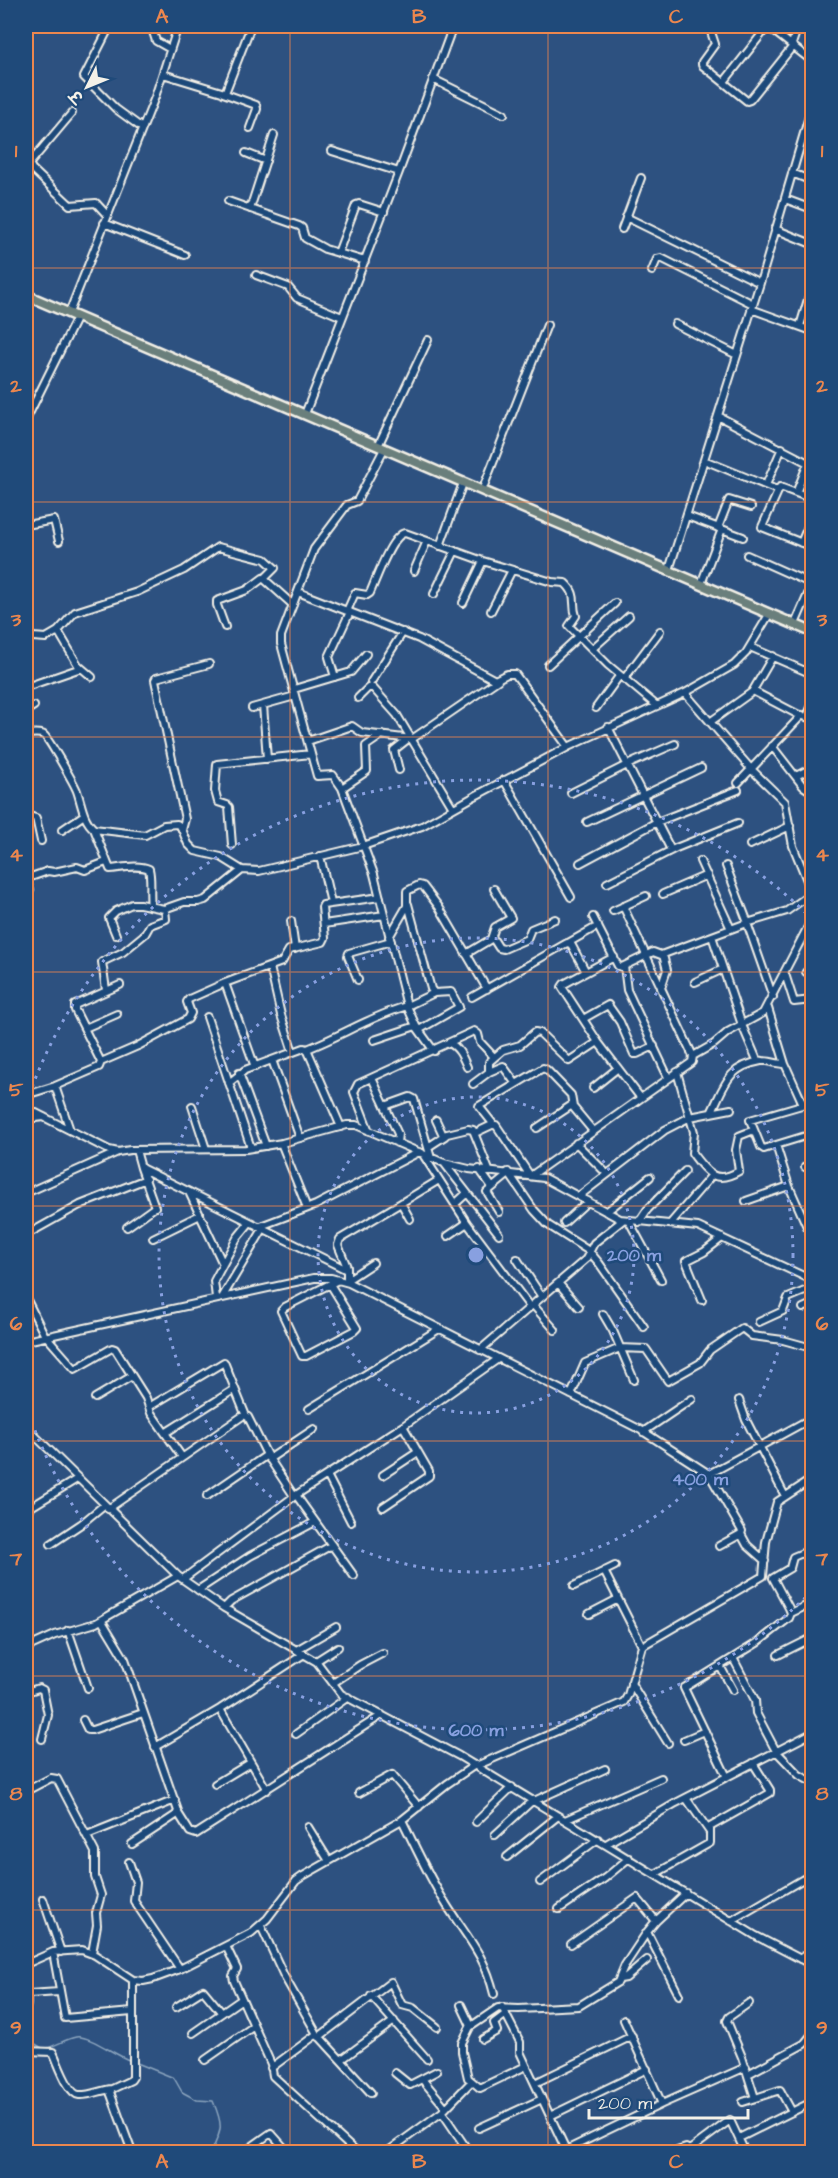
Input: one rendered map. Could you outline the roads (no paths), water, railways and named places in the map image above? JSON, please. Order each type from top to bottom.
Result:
[{"type":"main road","points":[[26,295],[813,632]]},
{"type":"street","points":[[103,26],[109,29],[84,77],[116,109],[142,128]]},
{"type":"street","points":[[151,26],[157,42],[170,49]]},
{"type":"street","points":[[26,420],[73,315],[104,223],[163,74],[178,26]]},
{"type":"street","points":[[223,93],[227,91],[251,26]]},
{"type":"street","points":[[305,414],[384,212],[453,26]]},
{"type":"street","points":[[709,26],[715,44],[702,63],[748,101],[792,45],[798,26]]},
{"type":"street","points":[[724,82],[768,26],[813,61]]},
{"type":"street","points":[[779,35],[783,26]]},
{"type":"street","points":[[163,74],[256,105],[257,109],[249,128]]},
{"type":"street","points":[[433,79],[504,114]]},
{"type":"street","points":[[669,570],[760,283],[813,106]]},
{"type":"street","points":[[72,113],[27,161],[70,205],[96,203],[107,215]]},
{"type":"street","points":[[250,209],[274,135]]},
{"type":"street","points":[[332,151],[399,172]]},
{"type":"street","points":[[246,153],[266,161]]},
{"type":"street","points":[[792,173],[813,181]]},
{"type":"street","points":[[622,229],[641,178]]},
{"type":"street","points":[[785,199],[813,209]]},
{"type":"street","points":[[228,201],[299,226],[305,238],[338,253],[364,261]]},
{"type":"street","points":[[338,253],[356,205],[384,212]]},
{"type":"street","points":[[626,217],[760,283]]},
{"type":"street","points":[[104,223],[185,255]]},
{"type":"street","points":[[776,229],[813,244]]},
{"type":"street","points":[[652,271],[657,259],[661,258],[752,307],[813,331]]},
{"type":"street","points":[[256,276],[288,287],[297,298],[342,317]]},
{"type":"street","points":[[800,326],[813,286]]},
{"type":"street","points":[[675,324],[736,355]]},
{"type":"street","points":[[482,491],[547,325]]},
{"type":"street","points":[[428,340],[357,501],[347,505],[314,549],[281,640],[317,776],[333,775],[342,788],[372,869],[406,1006],[434,1051]]},
{"type":"street","points":[[718,416],[810,464],[796,493]]},
{"type":"street","points":[[766,485],[782,448]]},
{"type":"street","points":[[704,460],[777,490]]},
{"type":"street","points":[[440,546],[463,483]]},
{"type":"street","points":[[813,499],[782,487],[777,490],[762,528],[813,547]]},
{"type":"street","points":[[701,584],[729,500],[751,507]]},
{"type":"street","points":[[687,516],[743,537]]},
{"type":"street","points":[[26,525],[54,520],[59,541]]},
{"type":"street","points":[[801,543],[809,524]]},
{"type":"street","points":[[334,677],[329,657],[355,593],[367,595],[370,593],[385,558],[399,534],[405,533],[512,570],[552,582],[563,582],[574,594],[573,607],[576,615],[569,626],[622,677],[657,706]]},
{"type":"street","points":[[414,571],[427,541]]},
{"type":"street","points":[[26,631],[33,637],[46,638],[58,632],[75,612],[137,592],[184,570],[218,547],[267,560],[275,568],[245,592],[217,601],[225,627]]},
{"type":"street","points":[[434,594],[455,551]]},
{"type":"street","points":[[747,555],[813,584],[795,624]]},
{"type":"street","points":[[463,603],[483,561]]},
{"type":"street","points":[[491,611],[512,570]]},
{"type":"street","points":[[265,578],[293,606]]},
{"type":"street","points":[[298,592],[404,632],[498,680]]},
{"type":"street","points":[[548,665],[615,603]]},
{"type":"street","points":[[94,829],[145,835],[164,825],[177,824],[183,830],[191,848],[221,857],[242,870],[259,872],[363,846],[413,830],[568,747],[685,693],[734,665],[750,647],[770,613]]},
{"type":"street","points":[[592,649],[629,616]]},
{"type":"street","points":[[596,708],[660,631]]},
{"type":"street","points":[[58,632],[81,668],[92,677]]},
{"type":"street","points":[[371,682],[404,632]]},
{"type":"street","points":[[750,647],[813,674]]},
{"type":"street","points":[[252,708],[354,669],[366,654]]},
{"type":"street","points":[[710,722],[753,691],[772,656]]},
{"type":"street","points":[[183,830],[185,819],[155,678],[209,664]]},
{"type":"street","points":[[26,687],[81,668]]},
{"type":"street","points":[[399,770],[394,750],[511,673],[519,678],[568,747]]},
{"type":"street","points":[[358,698],[368,688],[373,688],[397,715],[453,808]]},
{"type":"street","points":[[753,691],[807,717]]},
{"type":"street","points":[[593,917],[618,966],[624,966],[653,952],[663,955],[791,909],[812,893],[796,854],[785,802],[751,769],[685,693]]},
{"type":"street","points":[[263,705],[267,759]]},
{"type":"street","points":[[738,783],[772,746],[807,717],[813,705]]},
{"type":"street","points":[[26,711],[34,706]]},
{"type":"street","points":[[308,741],[352,726],[362,733],[410,739]]},
{"type":"street","points":[[608,728],[671,850]]},
{"type":"street","points":[[26,734],[42,733],[48,737],[75,787],[84,815],[94,829],[110,869],[125,866],[147,867],[152,881],[149,890],[151,906]]},
{"type":"street","points":[[342,788],[367,771],[366,746],[382,735]]},
{"type":"street","points":[[572,793],[675,744]]},
{"type":"street","points":[[772,746],[805,788],[813,792]]},
{"type":"street","points":[[232,844],[229,807],[218,802],[216,797],[216,766],[311,754]]},
{"type":"street","points":[[587,822],[701,768]]},
{"type":"street","points":[[796,777],[813,768]]},
{"type":"street","points":[[504,780],[571,897]]},
{"type":"street","points":[[580,863],[657,822],[738,790]]},
{"type":"street","points":[[26,815],[36,818],[41,841]]},
{"type":"street","points":[[62,830],[84,815]]},
{"type":"street","points":[[607,883],[671,850],[738,824]]},
{"type":"street","points":[[750,844],[790,826]]},
{"type":"street","points":[[320,856],[331,903]]},
{"type":"street","points":[[700,861],[731,929]]},
{"type":"street","points":[[26,892],[30,890],[26,880],[28,878],[48,871],[54,872],[77,867],[84,870],[106,862]]},
{"type":"street","points":[[726,866],[773,996]]},
{"type":"street","points":[[116,935],[109,918],[112,914],[132,904],[165,909],[184,902],[205,900],[242,870]]},
{"type":"street","points":[[663,894],[707,875]]},
{"type":"street","points":[[434,993],[406,894],[410,888],[419,885],[426,888],[439,907],[487,989]]},
{"type":"street","points":[[466,954],[492,937],[495,927],[512,916],[494,889]]},
{"type":"street","points":[[613,911],[646,896]]},
{"type":"street","points":[[26,1095],[97,1069],[100,1062],[144,1043],[188,1018],[191,1016],[188,1000],[225,982],[284,961],[288,951],[324,941],[322,906],[380,897]]},
{"type":"street","points":[[358,980],[348,956],[349,953],[390,939],[408,903]]},
{"type":"street","points":[[623,906],[693,1056]]},
{"type":"street","points":[[106,990],[102,962],[123,952],[145,934],[150,926],[165,919],[165,909]]},
{"type":"street","points":[[324,924],[384,915]]},
{"type":"street","points":[[492,937],[499,948],[504,949],[526,939],[531,929],[555,919]]},
{"type":"street","points":[[530,1174],[690,1064],[693,1056],[714,1044],[728,1032],[759,1017],[768,1008],[813,919]]},
{"type":"street","points":[[291,921],[295,949]]},
{"type":"street","points":[[472,997],[597,926]]},
{"type":"street","points":[[712,936],[742,1025],[758,1060],[785,1064]]},
{"type":"street","points":[[568,943],[586,972]]},
{"type":"street","points":[[661,988],[667,970],[663,955]]},
{"type":"street","points":[[614,957],[562,987],[598,1042],[640,1097]]},
{"type":"street","points":[[624,966],[626,986],[668,1077]]},
{"type":"street","points":[[270,967],[281,1015],[293,1052]]},
{"type":"street","points":[[695,982],[723,969]]},
{"type":"street","points":[[784,974],[794,1002],[813,1000]]},
{"type":"street","points":[[225,982],[255,1067]]},
{"type":"street","points":[[100,1062],[75,1010],[75,1005],[120,985]]},
{"type":"street","points":[[229,1083],[240,1074],[255,1067],[334,1038],[385,1012],[406,1006],[434,993],[451,992],[459,1007],[418,1028],[374,1040]]},
{"type":"street","points":[[583,1019],[608,1005],[620,1022],[634,1054],[654,1046]]},
{"type":"street","points":[[768,1008],[785,1064],[803,1104]]},
{"type":"street","points":[[85,1028],[117,1014]]},
{"type":"street","points":[[207,1017],[251,1148]]},
{"type":"street","points":[[369,1131],[354,1089],[358,1084],[476,1032],[480,1042],[494,1058]]},
{"type":"street","points":[[489,1072],[488,1064],[494,1058],[507,1048],[520,1045],[535,1032],[540,1033],[569,1061],[598,1042]]},
{"type":"street","points":[[449,1043],[459,1052],[467,1067]]},
{"type":"street","points":[[307,1049],[341,1127]]},
{"type":"street","points":[[272,1060],[300,1138]]},
{"type":"street","points":[[711,1113],[731,1073],[763,1060]]},
{"type":"street","points":[[473,1084],[489,1072],[503,1066],[516,1084]]},
{"type":"street","points":[[530,1174],[498,1127],[479,1106],[541,1068],[545,1068],[571,1095],[572,1105],[593,1131]]},
{"type":"street","points":[[593,1088],[618,1068]]},
{"type":"street","points":[[677,1072],[695,1136],[692,1153],[712,1175],[721,1178],[738,1172],[736,1150],[739,1136],[754,1130]]},
{"type":"street","points":[[240,1074],[266,1146]]},
{"type":"street","points":[[372,1078],[398,1134],[397,1143]]},
{"type":"street","points":[[55,1086],[70,1130]]},
{"type":"street","points":[[386,1106],[410,1097],[414,1099],[431,1158]]},
{"type":"street","points":[[813,1102],[752,1119],[750,1122],[762,1149],[813,1134]]},
{"type":"street","points":[[537,1128],[572,1105]]},
{"type":"street","points":[[192,1106],[206,1149]]},
{"type":"street","points":[[26,1108],[109,1150],[118,1152]]},
{"type":"street","points":[[579,1196],[658,1134],[690,1117],[731,1109]]},
{"type":"street","points":[[26,1119],[44,1117]]},
{"type":"street","points":[[436,1120],[440,1132],[445,1136]]},
{"type":"street","points":[[26,1193],[118,1152],[251,1148],[356,1125],[444,1163],[530,1174],[553,1181],[626,1221],[691,1225],[813,1280]]},
{"type":"street","points":[[475,1133],[494,1125]]},
{"type":"street","points":[[428,1148],[445,1136],[468,1129],[475,1133],[489,1170]]},
{"type":"street","points":[[281,1143],[307,1208]]},
{"type":"street","points":[[576,1143],[607,1174]]},
{"type":"street","points":[[776,1145],[789,1186],[813,1238]]},
{"type":"street","points":[[127,1227],[155,1207],[136,1150]]},
{"type":"street","points":[[420,1153],[467,1223],[531,1306],[555,1330]]},
{"type":"street","points":[[220,1297],[261,1228],[420,1153]]},
{"type":"street","points":[[444,1163],[499,1234]]},
{"type":"street","points":[[805,1167],[813,1164]]},
{"type":"street","points":[[141,1168],[347,1270]]},
{"type":"street","points":[[479,1169],[492,1187]]},
{"type":"street","points":[[639,1222],[647,1210],[685,1171]]},
{"type":"street","points":[[499,1212],[486,1193],[508,1173]]},
{"type":"street","points":[[508,1173],[534,1210],[548,1225],[589,1252],[599,1263],[644,1327]]},
{"type":"street","points":[[670,1224],[712,1175]]},
{"type":"street","points":[[606,1212],[650,1177]]},
{"type":"street","points":[[26,1235],[80,1205],[146,1179]]},
{"type":"street","points":[[347,1281],[347,1270],[338,1245],[339,1240],[439,1180]]},
{"type":"street","points":[[746,1201],[789,1186]]},
{"type":"street","points":[[189,1192],[223,1264]]},
{"type":"street","points":[[455,1204],[468,1193]]},
{"type":"street","points":[[564,1223],[588,1201]]},
{"type":"street","points":[[401,1203],[410,1219]]},
{"type":"street","points":[[153,1238],[200,1215]]},
{"type":"street","points":[[480,1350],[586,1259],[594,1243],[626,1221]]},
{"type":"street","points":[[626,1221],[661,1280]]},
{"type":"street","points":[[220,1297],[214,1285],[237,1238],[250,1222]]},
{"type":"street","points":[[448,1236],[467,1223]]},
{"type":"street","points":[[702,1300],[686,1261],[704,1252],[722,1238]]},
{"type":"street","points":[[518,1259],[542,1297]]},
{"type":"street","points":[[347,1281],[373,1263]]},
{"type":"street","points":[[26,1341],[314,1278],[347,1281],[643,1432],[709,1473],[742,1531],[741,1534],[747,1545],[765,1561]]},
{"type":"street","points":[[330,1284],[357,1328],[306,1356],[302,1356],[281,1311],[285,1307],[330,1284],[338,1280]]},
{"type":"street","points":[[558,1283],[579,1307]]},
{"type":"street","points":[[759,1322],[783,1311],[788,1299],[813,1288]]},
{"type":"street","points":[[26,1298],[46,1336],[75,1369],[114,1348],[146,1398],[151,1413],[182,1457]]},
{"type":"street","points":[[803,1308],[813,1304]]},
{"type":"street","points":[[603,1314],[633,1380]]},
{"type":"street","points":[[571,1395],[585,1363],[620,1348],[646,1349],[668,1381],[700,1363],[710,1350],[742,1328],[752,1336],[783,1340],[813,1348]]},
{"type":"street","points":[[309,1409],[439,1329]]},
{"type":"street","points":[[26,1648],[68,1630],[102,1620],[180,1578],[295,1496],[403,1426],[498,1359]]},
{"type":"street","points":[[149,1407],[222,1362],[227,1366],[246,1416],[268,1457],[354,1576]]},
{"type":"street","points":[[95,1398],[132,1376]]},
{"type":"street","points":[[165,1433],[235,1389]]},
{"type":"street","points":[[643,1432],[692,1399]]},
{"type":"street","points":[[739,1400],[746,1419],[785,1496]]},
{"type":"street","points":[[51,1544],[242,1416],[246,1416]]},
{"type":"street","points":[[709,1473],[813,1418]]},
{"type":"street","points":[[383,1507],[429,1476],[429,1471],[403,1426]]},
{"type":"street","points":[[26,1427],[180,1578],[224,1608],[316,1661],[341,1694],[476,1766],[731,1921],[813,1965]]},
{"type":"street","points":[[207,1496],[314,1429]]},
{"type":"street","points":[[383,1475],[418,1452]]},
{"type":"street","points":[[327,1475],[351,1522]]},
{"type":"street","points":[[26,1510],[77,1479]]},
{"type":"street","points":[[764,1574],[766,1542],[776,1505],[785,1496],[813,1479]]},
{"type":"street","points":[[198,1590],[250,1556],[315,1522]]},
{"type":"street","points":[[719,1546],[741,1534]]},
{"type":"street","points":[[224,1608],[332,1545]]},
{"type":"street","points":[[773,1578],[790,1568],[793,1557],[813,1549]]},
{"type":"street","points":[[574,1586],[615,1566]]},
{"type":"street","points":[[26,1964],[57,1952],[82,1950],[92,1953],[133,1980],[148,1980],[180,1969],[261,1926],[296,1881],[402,1820],[447,1784],[476,1766],[620,1704],[626,1698],[642,1646],[604,1571]]},
{"type":"street","points":[[727,1777],[684,1688],[733,1658],[789,1618],[791,1612],[773,1578],[764,1574]]},
{"type":"street","points":[[642,1646],[741,1590],[764,1574]]},
{"type":"street","points":[[589,1614],[618,1599]]},
{"type":"street","points":[[791,1612],[811,1604],[813,1613]]},
{"type":"street","points":[[102,1620],[125,1659],[178,1813],[190,1832],[196,1834],[382,1715]]},
{"type":"street","points":[[298,1649],[336,1627]]},
{"type":"street","points":[[68,1630],[88,1688]]},
{"type":"street","points":[[778,1655],[813,1638]]},
{"type":"street","points":[[316,1661],[338,1647]]},
{"type":"street","points":[[333,1683],[383,1653]]},
{"type":"street","points":[[155,1747],[220,1709],[304,1654]]},
{"type":"street","points":[[733,1658],[755,1700],[756,1713],[776,1751],[799,1775],[813,1782]]},
{"type":"street","points":[[720,1666],[733,1690]]},
{"type":"street","points":[[631,1683],[668,1743]]},
{"type":"street","points":[[26,1692],[39,1688],[43,1690],[48,1715],[42,1739]]},
{"type":"street","points":[[296,1734],[348,1697]]},
{"type":"street","points":[[220,1709],[267,1790]]},
{"type":"street","points":[[83,1720],[88,1730],[92,1730],[143,1713]]},
{"type":"street","points":[[684,1740],[705,1731]]},
{"type":"street","points":[[606,1844],[686,1798],[813,1733]]},
{"type":"street","points":[[215,1784],[250,1763]]},
{"type":"street","points":[[709,1831],[713,1825],[770,1793],[753,1763]]},
{"type":"street","points":[[495,1835],[534,1801],[605,1769]]},
{"type":"street","points":[[359,1793],[392,1775],[419,1807]]},
{"type":"street","points":[[26,1791],[55,1778],[94,1850],[95,1877],[101,1895],[96,1913],[97,1924],[92,1953]]},
{"type":"street","points":[[565,1820],[661,1778]]},
{"type":"street","points":[[476,1822],[512,1787]]},
{"type":"street","points":[[655,1874],[710,1843],[709,1831],[686,1798]]},
{"type":"street","points":[[87,1835],[175,1800]]},
{"type":"street","points":[[132,1844],[178,1813]]},
{"type":"street","points":[[507,1857],[558,1816]]},
{"type":"street","points":[[402,1820],[446,1904],[482,1957],[494,1994]]},
{"type":"street","points":[[308,1827],[329,1862]]},
{"type":"street","points":[[540,1882],[598,1839]]},
{"type":"street","points":[[559,1909],[605,1878],[629,1858]]},
{"type":"street","points":[[129,1862],[136,1882],[134,1901],[180,1969]]},
{"type":"street","points":[[731,1921],[813,1874]]},
{"type":"street","points":[[620,1979],[625,1965],[647,1932],[686,1893]]},
{"type":"street","points":[[570,1944],[637,1898],[656,1921]]},
{"type":"street","points":[[43,1899],[57,1952],[59,1992],[64,2016],[67,2018],[132,2012]]},
{"type":"street","points":[[261,1926],[284,1976],[318,2036],[371,2093]]},
{"type":"street","points":[[647,1932],[679,1995]]},
{"type":"street","points":[[226,1946],[236,1967],[233,1978],[272,2068],[273,2076],[356,2152]]},
{"type":"street","points":[[800,1959],[813,1952]]},
{"type":"street","points":[[526,2066],[480,2088],[471,2082],[468,2076],[462,2049],[468,2030],[502,2007],[519,2009],[583,2005],[620,1979],[626,1978],[647,1960]]},
{"type":"street","points":[[26,2051],[53,2052],[70,2089],[75,2094],[82,2095],[112,2089],[131,2080],[133,1980]]},
{"type":"street","points":[[272,2068],[391,1982],[402,2005],[413,2008],[437,2027]]},
{"type":"street","points":[[176,2007],[203,1990],[222,2013]]},
{"type":"street","points":[[26,2008],[29,1994],[59,1992]]},
{"type":"street","points":[[371,1996],[427,2059]]},
{"type":"street","points":[[193,2033],[242,1999]]},
{"type":"street","points":[[749,2003],[728,2019],[755,2098]]},
{"type":"street","points":[[461,2005],[471,2026]]},
{"type":"street","points":[[502,2007],[519,2040],[519,2050],[526,2066],[567,2151],[662,2104],[747,2071],[804,2044],[813,2034]]},
{"type":"street","points":[[483,2039],[497,2031],[494,2023],[506,2014]]},
{"type":"street","points":[[624,2020],[662,2104]]},
{"type":"street","points":[[341,2060],[393,2021]]},
{"type":"street","points":[[205,2060],[254,2026]]},
{"type":"street","points":[[535,2083],[632,2036]]},
{"type":"street","points":[[550,2116],[646,2069]]},
{"type":"street","points":[[395,2073],[410,2085],[436,2071]]},
{"type":"street","points":[[422,2079],[469,2152]]},
{"type":"street","points":[[387,2152],[444,2110],[471,2082]]},
{"type":"street","points":[[112,2089],[110,2092],[132,2152]]},
{"type":"street","points":[[743,2102],[780,2090],[792,2112]]},
{"type":"street","points":[[479,2128],[542,2099]]},
{"type":"street","points":[[739,2138],[813,2102]]},
{"type":"street","points":[[674,2152],[686,2148],[692,2151],[728,2121],[731,2121],[745,2152]]},
{"type":"street","points":[[244,2152],[271,2133],[288,2152]]},
{"type":"waterway","points":[[26,2037],[44,2049],[72,2038],[81,2037],[129,2060]]},
{"type":"waterway","points":[[137,2063],[174,2078],[182,2092],[197,2100],[213,2101],[219,2116],[220,2132],[211,2152]]}]
